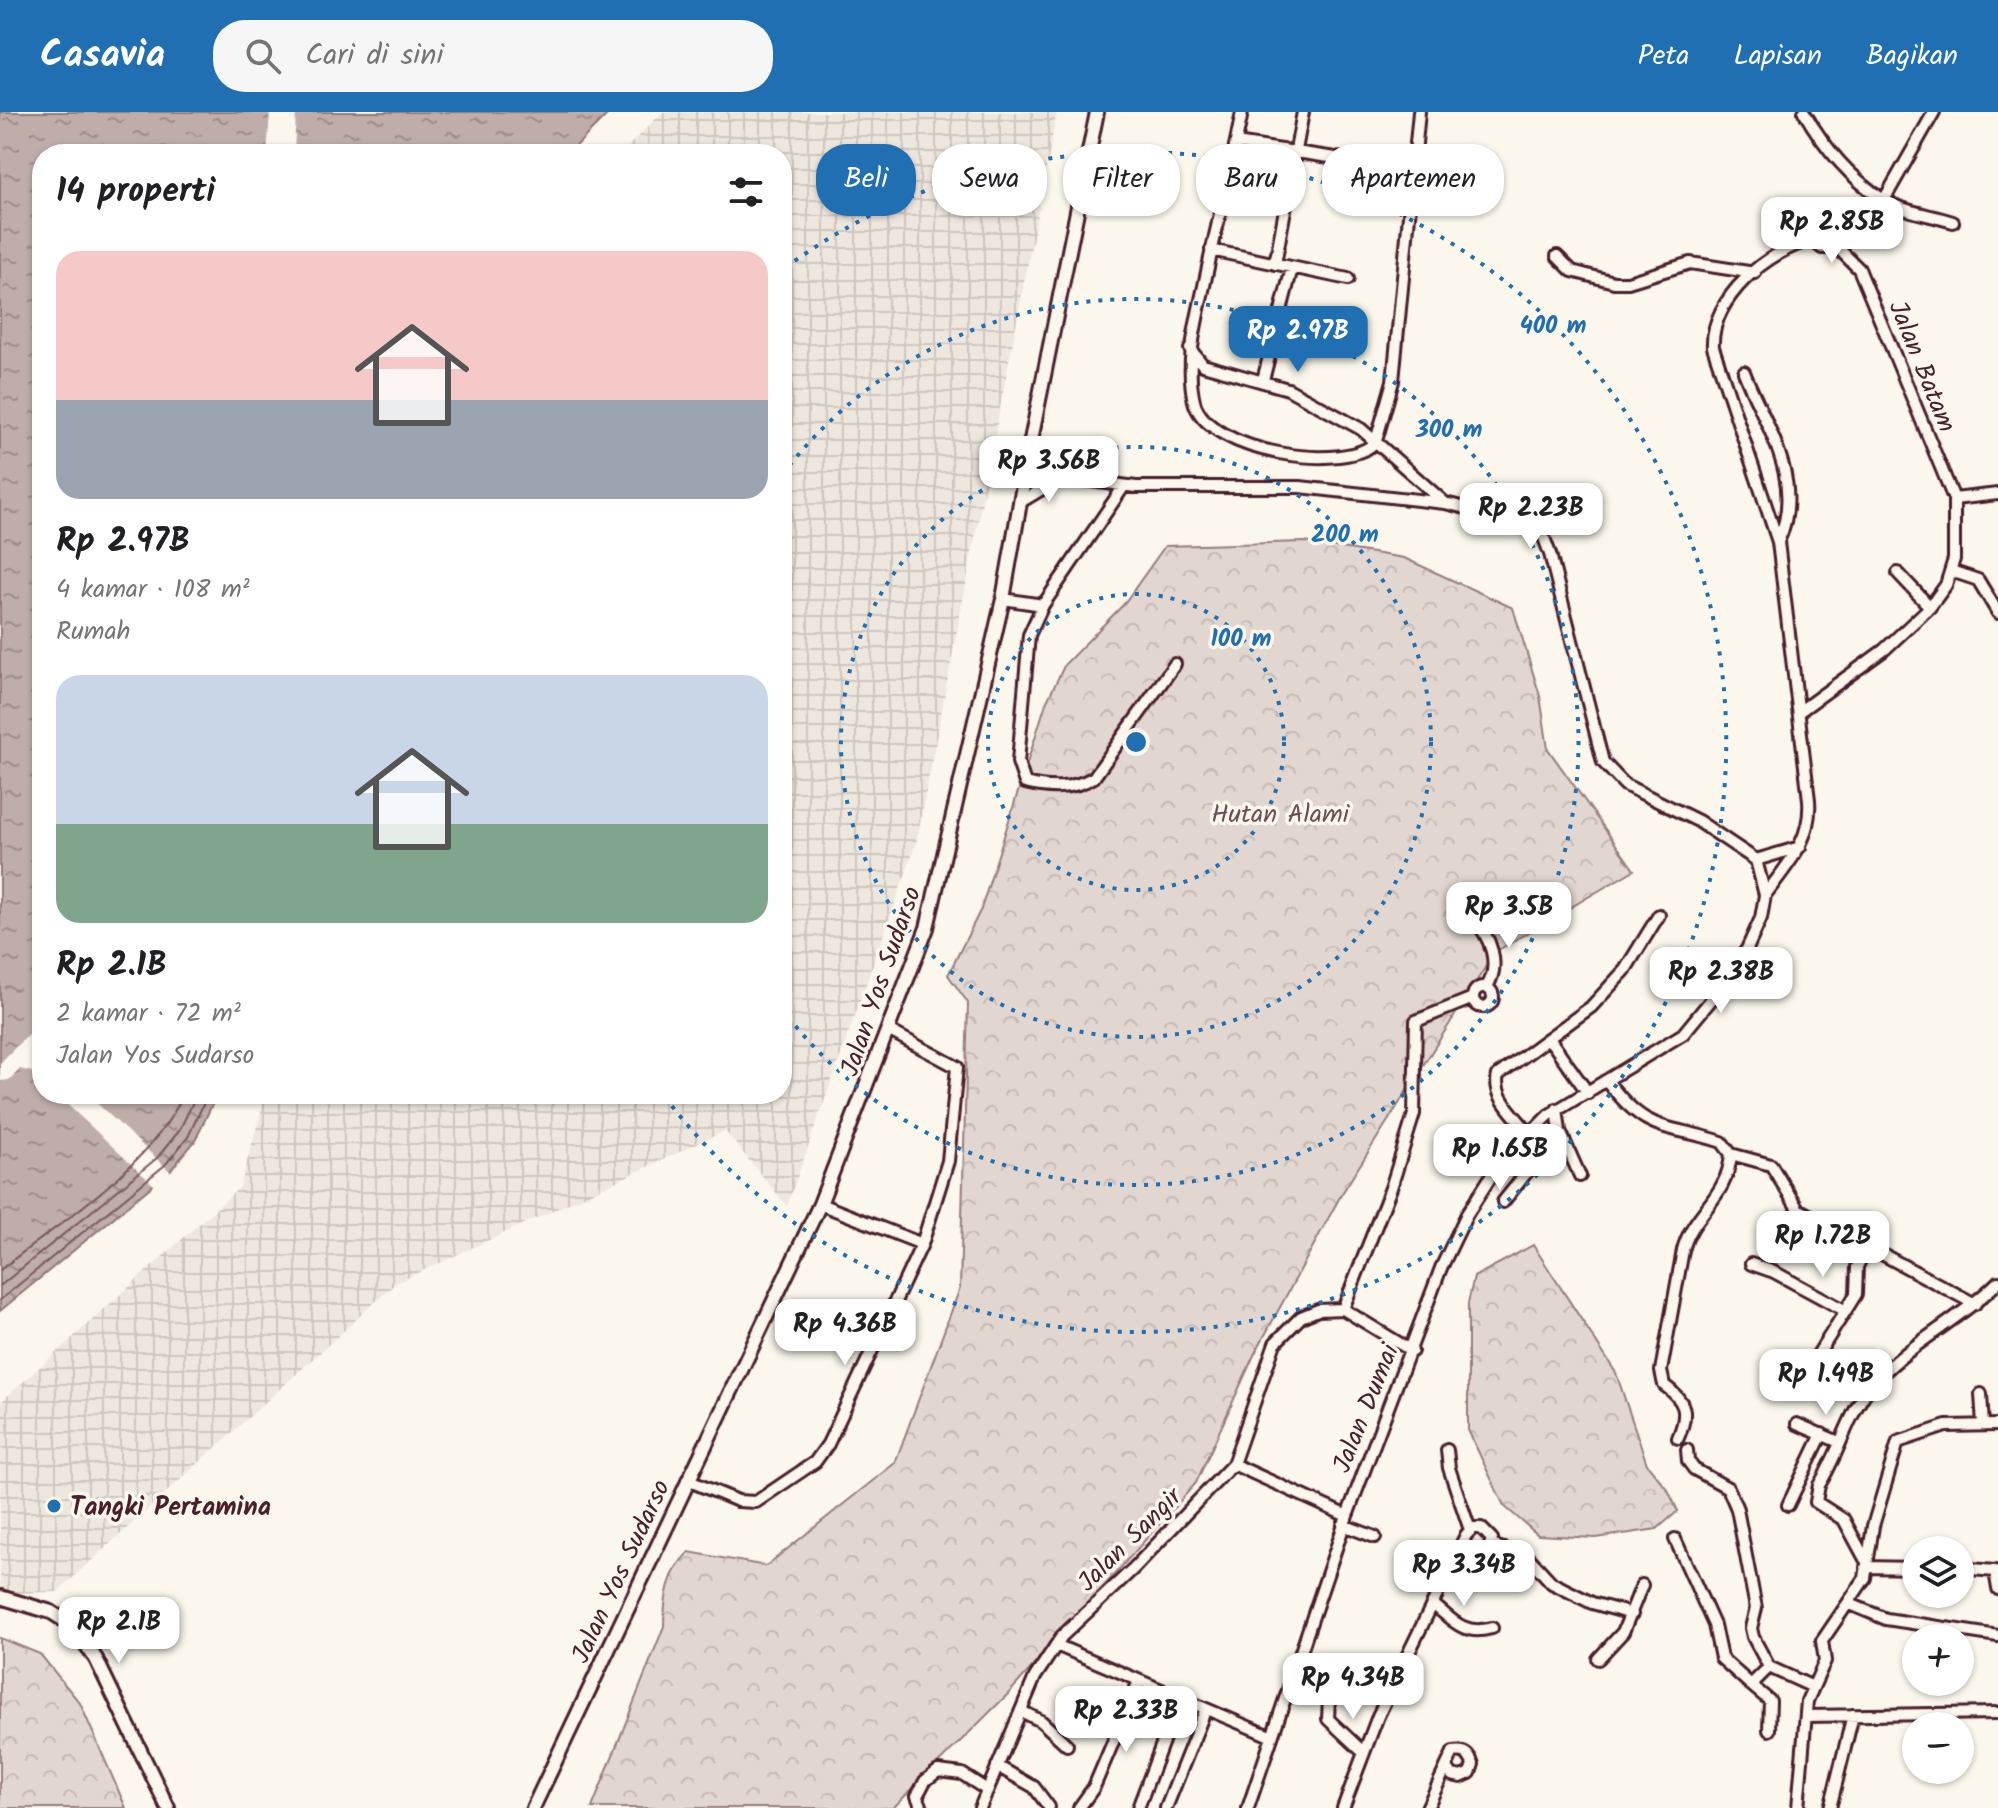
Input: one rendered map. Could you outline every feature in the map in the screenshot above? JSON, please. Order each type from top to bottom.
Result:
[{"type":"main road","name":"Jalan Yos Sudarso","points":[[533,1808],[820,1204],[927,928],[1003,599],[1031,440],[1097,112]]},
{"type":"main road","points":[[0,1597],[51,1612],[73,1626],[96,1659],[168,1808]]},
{"type":"street","points":[[1242,112],[1190,349],[1193,399],[1198,416],[1232,442],[1257,450],[1353,456],[1370,449],[1376,441],[1393,381],[1419,112]]},
{"type":"street","points":[[1298,144],[1303,112]]},
{"type":"street","points":[[1804,112],[1842,167],[1884,200],[1953,222]]},
{"type":"street","points":[[1765,895],[1801,846],[1810,820],[1800,711],[1778,542],[1713,347],[1713,334],[1725,305],[1755,273],[1802,242],[1812,240],[1822,248],[1884,200],[1934,112]]},
{"type":"street","points":[[1236,143],[1241,144]]},
{"type":"street","points":[[1275,264],[1284,216]]},
{"type":"street","name":"Jalan Batam","points":[[1800,711],[1884,650],[1930,607],[1951,571],[1954,499],[1859,269],[1838,248],[1822,248]]},
{"type":"street","points":[[1211,250],[1348,279]]},
{"type":"street","points":[[1557,256],[1572,271],[1614,282],[1628,282],[1690,263],[1755,273]]},
{"type":"street","points":[[1263,380],[1292,268]]},
{"type":"street","points":[[1190,349],[1203,365],[1222,373],[1263,380],[1288,389],[1376,441],[1445,503]]},
{"type":"street","points":[[1744,372],[1787,472],[1789,513],[1778,542]]},
{"type":"street","points":[[1031,440],[1062,477]]},
{"type":"street","points":[[1019,503],[1062,477],[1124,486],[1300,487],[1445,503],[1517,518],[1543,535],[1603,762],[1625,785],[1698,821],[1756,860],[1765,895]]},
{"type":"street","points":[[1124,486],[1043,605],[1025,652],[1018,762],[1025,783],[1065,788],[1081,785],[1094,777],[1175,664]]},
{"type":"street","points":[[1954,499],[1998,494]]},
{"type":"street","points":[[1951,571],[1978,580],[1998,613]]},
{"type":"street","points":[[1898,573],[1930,607]]},
{"type":"street","points":[[1003,599],[1043,605]]},
{"type":"street","points":[[1756,860],[1801,846]]},
{"type":"street","name":"Jalan Dumai","points":[[1248,1808],[1345,1520],[1412,1351],[1441,1268],[1474,1202],[1497,1167],[1557,1109],[1608,1082],[1683,1034],[1747,949],[1761,918],[1765,895]]},
{"type":"street","points":[[1529,1133],[1495,1085],[1498,1075],[1550,1040],[1612,986],[1659,915]]},
{"type":"street","points":[[1473,918],[1491,943],[1492,974],[1486,988]]},
{"type":"street","points":[[1412,1351],[1343,1309],[1391,1188],[1414,1114],[1416,1021],[1473,998],[1478,989],[1486,988],[1492,992],[1491,1004],[1480,1007],[1473,998]]},
{"type":"street","points":[[687,1480],[738,1501],[756,1502],[815,1462],[828,1444],[922,1244],[948,1161],[957,1067],[888,1030]]},
{"type":"street","points":[[1550,1040],[1588,1093]]},
{"type":"street","points":[[1608,1082],[1623,1102],[1652,1123],[1682,1135],[1722,1142],[1731,1154],[1771,1165],[1794,1205],[1975,1304]]},
{"type":"street","points":[[1557,1109],[1560,1131],[1580,1176]]},
{"type":"street","points":[[1503,1202],[1560,1131]]},
{"type":"street","points":[[1678,1438],[1685,1408],[1682,1400],[1664,1385],[1661,1371],[1683,1250],[1690,1231],[1723,1186],[1731,1154]]},
{"type":"street","points":[[820,1204],[922,1244]]},
{"type":"street","points":[[1817,1356],[1858,1291],[1857,1267],[1867,1245]]},
{"type":"street","points":[[1751,1264],[1774,1272],[1846,1311]]},
{"type":"street","points":[[1866,1563],[1844,1520],[1816,1502],[1819,1485],[1839,1442],[1860,1403],[1879,1378],[1975,1304],[1998,1282]]},
{"type":"street","name":"Jalan Sangir","points":[[980,1808],[1035,1677],[1056,1645],[1233,1464],[1275,1343],[1301,1317],[1318,1310],[1343,1309]]},
{"type":"street","points":[[1981,1394],[1983,1425]]},
{"type":"street","points":[[1797,1424],[1839,1442]]},
{"type":"street","points":[[1798,1808],[1807,1716],[1813,1687],[1825,1661],[1824,1634],[1850,1604],[1865,1578],[1866,1563],[1898,1442],[1946,1426],[1998,1425]]},
{"type":"street","points":[[1788,1505],[1822,1434]]},
{"type":"street","points":[[1343,1808],[1363,1752],[1470,1530],[1449,1468],[1447,1450]]},
{"type":"street","points":[[1687,1450],[1688,1461],[1694,1469],[1728,1488],[1737,1509],[1756,1608],[1751,1628],[1769,1667],[1813,1687]]},
{"type":"street","points":[[1233,1464],[1375,1537]]},
{"type":"street","points":[[1464,1542],[1475,1555],[1485,1554],[1492,1545],[1491,1535],[1485,1529],[1470,1530]]},
{"type":"street","points":[[1675,1539],[1714,1625],[1721,1658],[1770,1701],[1769,1730]]},
{"type":"street","points":[[1492,1545],[1529,1558],[1552,1583],[1592,1603],[1632,1614]]},
{"type":"street","points":[[1866,1563],[1902,1567]]},
{"type":"street","points":[[1974,1569],[1995,1571],[1998,1589]]},
{"type":"street","points":[[1598,1659],[1616,1642],[1632,1614],[1642,1585]]},
{"type":"street","points":[[1433,1604],[1459,1628],[1478,1632],[1492,1628]]},
{"type":"street","points":[[1850,1604],[1886,1619],[1998,1636]]},
{"type":"street","points":[[1056,1645],[1205,1711],[1270,1736]]},
{"type":"street","points":[[1751,1685],[1769,1667]]},
{"type":"street","points":[[1079,1808],[1094,1787],[1139,1681]]},
{"type":"street","points":[[1138,1808],[1168,1728],[1145,1711],[1151,1686]]},
{"type":"street","points":[[1333,1690],[1329,1699],[1328,1719],[1363,1752]]},
{"type":"street","points":[[1021,1711],[1041,1721],[1067,1745]]},
{"type":"street","points":[[1166,1808],[1205,1711]]},
{"type":"street","points":[[1807,1716],[1998,1713]]},
{"type":"street","points":[[1830,1808],[1853,1715]]},
{"type":"street","points":[[997,1766],[1034,1787],[1049,1807]]},
{"type":"street","points":[[1427,1808],[1447,1767]]},
{"type":"street","points":[[922,1808],[917,1796],[925,1781],[938,1771],[962,1774],[987,1790]]},
{"type":"shaded area","points":[[663,112],[1057,112],[1047,164],[1047,144],[932,144],[932,216],[1037,216],[916,844],[787,1206],[725,1131],[396,1283],[57,1592],[0,1593],[0,1403],[240,1187],[263,1104],[792,1104],[792,144],[630,144]]},
{"type":"green space","name":"Hutan Alami","points":[[1304,542],[1404,558],[1513,608],[1540,696],[1548,749],[1634,870],[1495,952],[1341,1195],[1254,1355],[1196,1483],[1009,1693],[893,1808],[592,1808],[664,1626],[672,1577],[689,1552],[766,1566],[895,1463],[960,1288],[968,1003],[948,975],[981,909],[1046,703],[1065,664],[1123,605],[1165,546]]},
{"type":"green space","points":[[1533,1245],[1616,1373],[1647,1464],[1668,1490],[1678,1511],[1657,1529],[1596,1538],[1538,1535],[1504,1506],[1468,1430],[1468,1303],[1474,1277]]},
{"type":"green space","points":[[0,1638],[40,1654],[80,1703],[126,1808],[0,1808]]},
{"type":"water","points":[[0,112],[610,112],[578,144],[32,144],[32,1104],[212,1104],[195,1141],[170,1171],[0,1311]]},
{"type":"pier","points":[[270,112],[296,112],[294,144],[268,144]]},
{"type":"pier","points":[[32,1030],[32,1072],[20,1069],[9,1080],[0,1081],[0,1063]]},
{"type":"pier","points":[[67,1104],[98,1104],[173,1174],[157,1188]]},
{"type":"place","name":"Tangki Pertamina","points":[[54,1506]]}]
